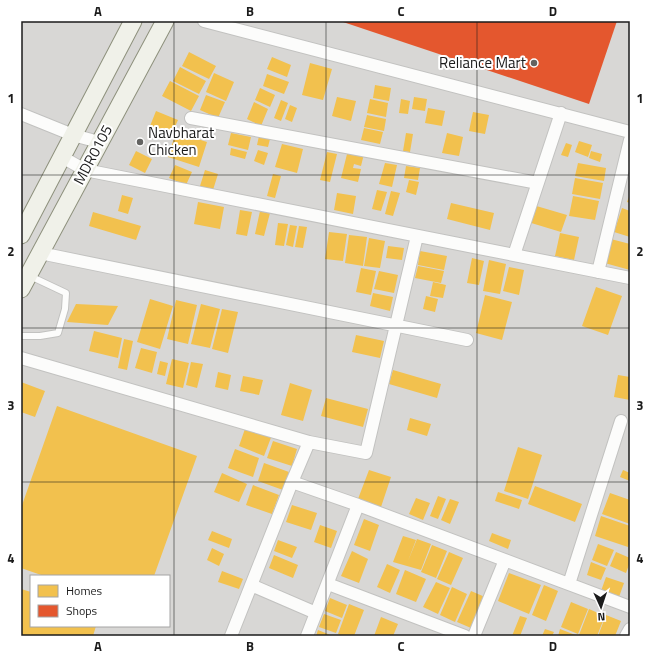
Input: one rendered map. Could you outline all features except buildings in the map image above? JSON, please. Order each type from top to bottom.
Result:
[{"type":"main road","name":"MDR0105","points":[[21,235],[133,21]]},
{"type":"main road","name":"MDR0105","points":[[25,282],[165,21]]},
{"type":"street","points":[[204,21],[630,132]]},
{"type":"street","points":[[514,255],[561,113]]},
{"type":"street","points":[[21,114],[73,135],[99,142]]},
{"type":"street","points":[[191,118],[538,183]]},
{"type":"street","points":[[598,272],[630,140]]},
{"type":"street","points":[[62,157],[85,170],[630,278]]},
{"type":"street","points":[[21,358],[309,442],[366,453],[417,236]]},
{"type":"street","points":[[40,253],[467,340]]},
{"type":"street","points":[[568,584],[621,421]]},
{"type":"street","points":[[232,636],[309,442]]},
{"type":"street","points":[[292,482],[358,505],[630,607]]},
{"type":"street","points":[[308,636],[358,505]]},
{"type":"street","points":[[474,636],[505,560]]},
{"type":"street","points":[[328,584],[465,636]]},
{"type":"street","points":[[252,585],[316,613]]},
{"type":"street","points":[[626,636],[630,629]]},
{"type":"lane","points":[[21,336],[40,336],[58,333],[65,309],[66,293],[25,282]]},
{"type":"shaded area","points":[[21,21],[630,21],[630,636],[21,636]]},
{"type":"place","name":"Reliance Mart","points":[[534,63]]},
{"type":"place","name":"Navbharat Chicken","points":[[140,142]]}]
